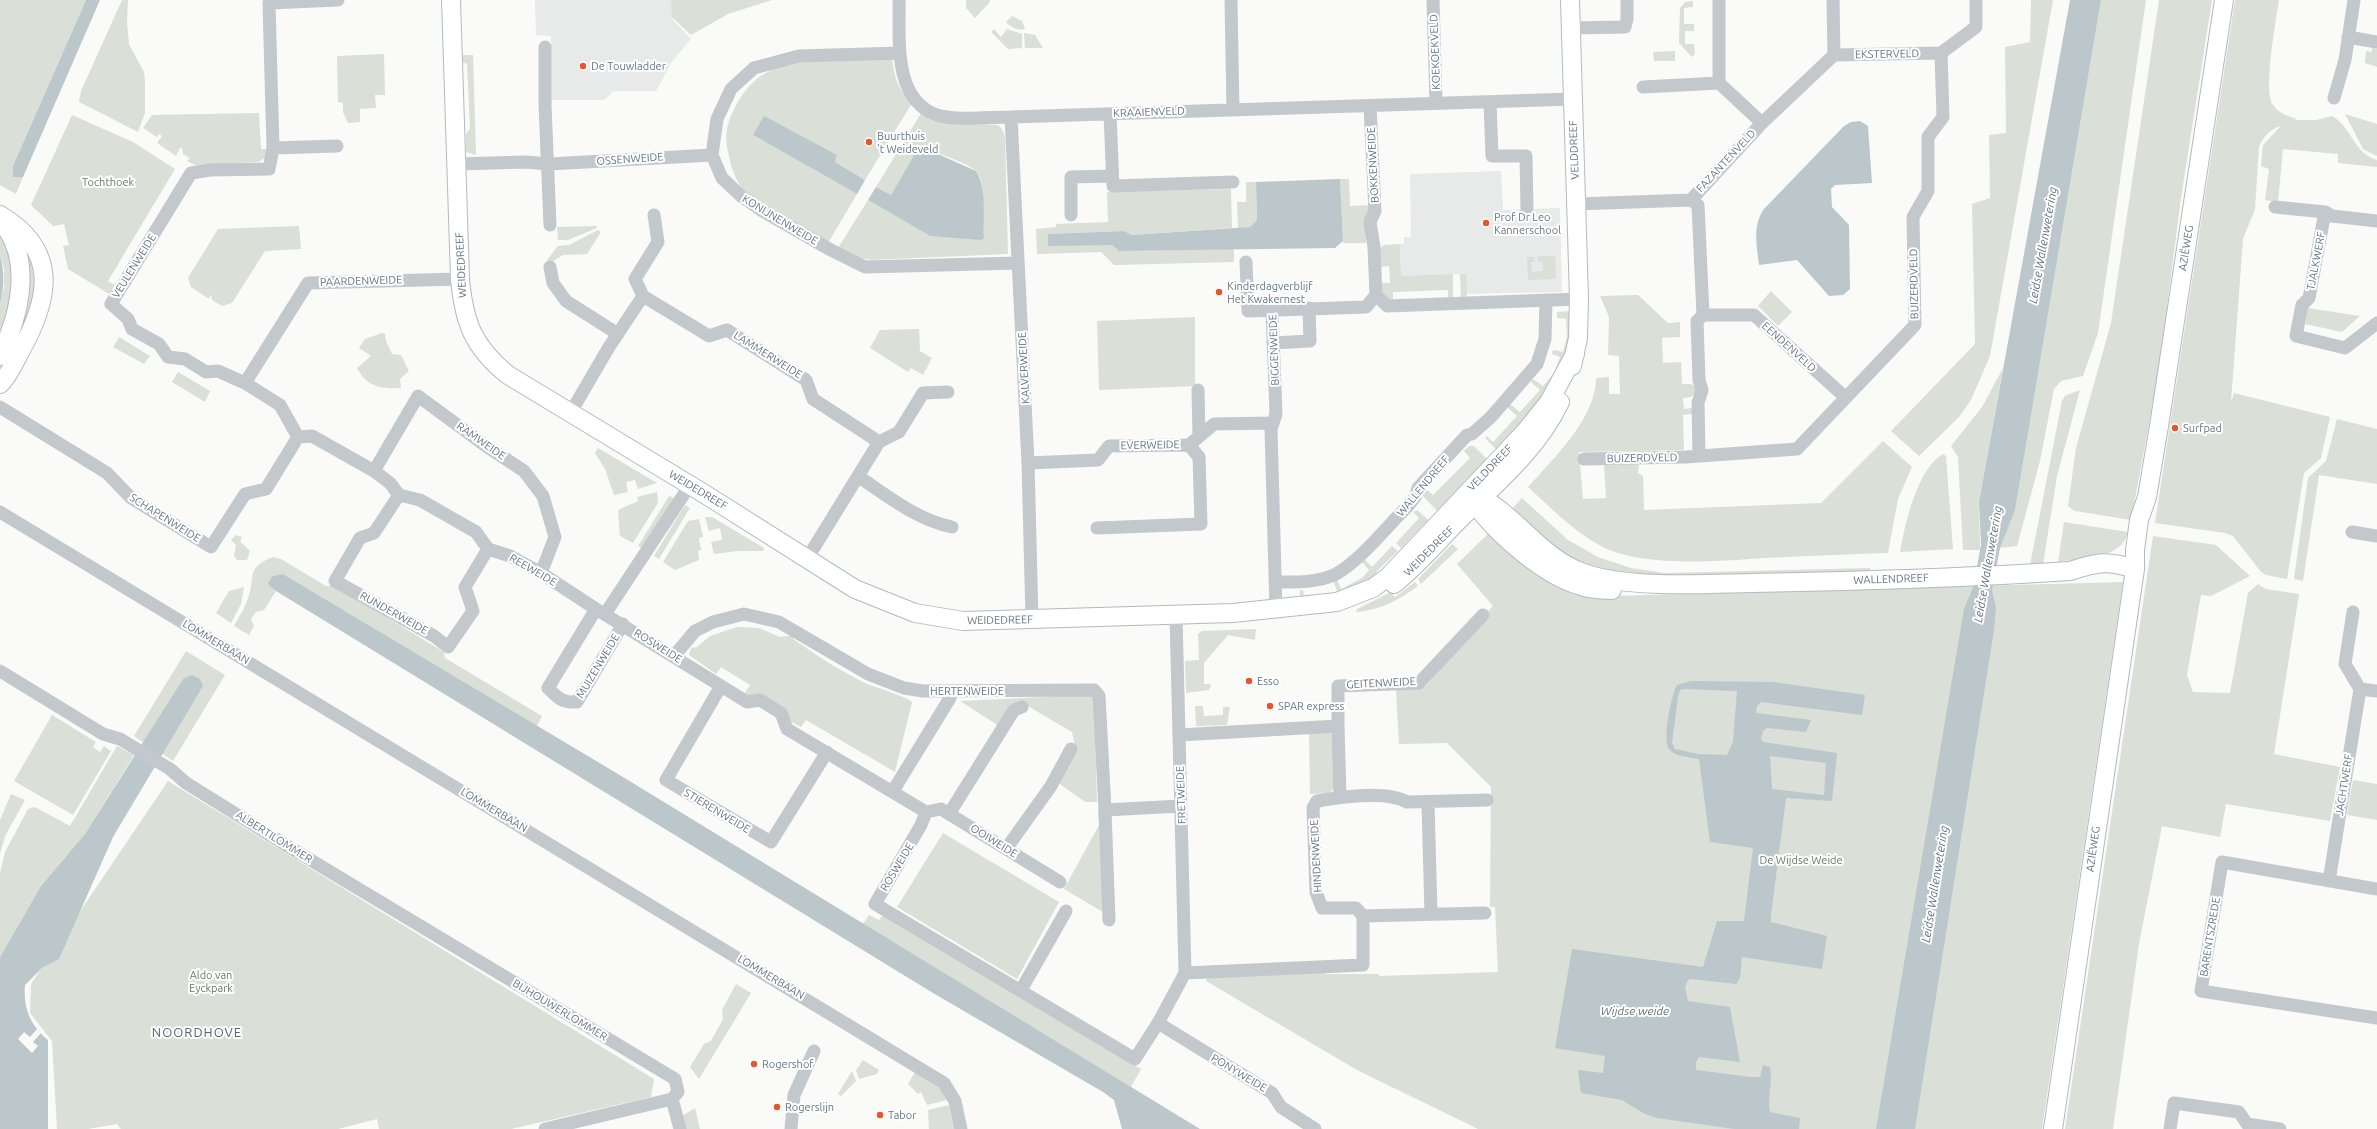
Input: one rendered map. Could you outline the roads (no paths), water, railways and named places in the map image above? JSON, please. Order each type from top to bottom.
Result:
[{"type":"street","name":"VEULENWEIDE","points":[[245,383],[218,370],[206,372],[185,359],[168,357],[159,344],[132,329],[128,319],[111,304],[191,173],[210,170],[268,169],[273,148],[269,3],[338,0]]},
{"type":"street","name":"WEIDEDREEF","points":[[451,0],[460,279],[463,308],[468,326],[477,343],[486,355],[508,375],[690,485],[857,590],[915,612],[963,621],[1176,616],[1276,610],[1337,602],[1373,588],[1388,577],[1442,520]]},
{"type":"street","name":"KRAAIENVELD","points":[[899,0],[900,53],[903,75],[908,90],[919,103],[937,115],[959,117],[1011,117],[1573,99]]},
{"type":"street","points":[[1231,0],[1233,109]]},
{"type":"street","name":"KOEKOEKVELD","points":[[1433,0],[1436,103]]},
{"type":"street","name":"VELDDREEF","points":[[1442,520],[1473,496],[1537,440],[1554,414],[1568,385],[1576,346],[1579,299],[1570,0]]},
{"type":"street","points":[[1570,28],[1625,26],[1627,0]]},
{"type":"street","points":[[1643,87],[1719,83],[1719,0]]},
{"type":"street","points":[[1833,0],[1834,55]]},
{"type":"street","points":[[1942,53],[1976,27],[1976,0]]},
{"type":"street","name":"AZIËWEG","points":[[2052,1129],[2135,569],[2143,527],[2224,0]]},
{"type":"street","points":[[2334,98],[2346,60],[2354,0]]},
{"type":"street","points":[[2348,37],[2377,42]]},
{"type":"street","points":[[545,47],[545,105],[549,164],[550,225]]},
{"type":"street","points":[[712,155],[717,119],[725,101],[731,89],[754,68],[799,56],[900,53]]},
{"type":"street","name":"EKSTERVELD","points":[[1834,55],[1942,53]]},
{"type":"street","name":"BUIZERDVELD","points":[[1584,459],[1699,456],[1798,449],[1845,397],[1915,325],[1913,217],[1928,191],[1928,137],[1943,117],[1942,53]]},
{"type":"street","name":"FAZANTENVELD","points":[[1691,200],[1762,123],[1834,55]]},
{"type":"street","name":"FAZANTENVELD","points":[[1719,83],[1762,123]]},
{"type":"street","points":[[1490,102],[1492,156],[1526,156],[1527,209]]},
{"type":"street","name":"BOKKENWEIDE","points":[[1370,106],[1375,211],[1370,222],[1374,247],[1376,295]]},
{"type":"street","points":[[1110,114],[1111,176],[1113,186],[1234,182]]},
{"type":"street","name":"KALVERWEIDE","points":[[1011,117],[1028,463],[1032,619]]},
{"type":"street","points":[[273,148],[337,146]]},
{"type":"street","name":"OSSENWEIDE","points":[[457,164],[526,162],[549,164],[712,155]]},
{"type":"street","name":"KONIJNENWEIDE","points":[[712,155],[722,178],[740,196],[829,249],[865,267],[1018,262]]},
{"type":"street","points":[[1071,216],[1070,177],[1111,176]]},
{"type":"street","points":[[1576,204],[1691,200],[1698,205],[1703,315],[1697,321],[1699,380],[1702,390],[1698,403],[1699,456]]},
{"type":"street","points":[[2275,208],[2325,212],[2332,216],[2377,221]]},
{"type":"street","name":"TJALKWERF","points":[[2325,212],[2309,298],[2302,305],[2296,336],[2345,348],[2377,323]]},
{"type":"street","points":[[571,412],[618,334],[643,296],[635,279],[658,242],[654,215]]},
{"type":"street","points":[[0,216],[18,226],[30,239],[42,265],[45,290],[36,324],[0,384]]},
{"type":"street","points":[[0,220],[10,231],[22,274],[18,304],[9,337],[0,356]]},
{"type":"street","points":[[1246,262],[1248,311],[1272,310]]},
{"type":"street","points":[[550,267],[553,283],[566,300],[618,334]]},
{"type":"street","name":"PAARDENWEIDE","points":[[245,383],[308,283],[460,279]]},
{"type":"street","points":[[1376,295],[1387,306],[1579,299]]},
{"type":"street","name":"BIGGENWEIDE","points":[[1276,610],[1272,423],[1276,414],[1272,310],[1366,307],[1376,295]]},
{"type":"street","name":"LAMMERWEIDE","points":[[643,296],[709,336],[727,330],[806,380],[813,399],[879,442]]},
{"type":"street","name":"WALLENDREEF","points":[[1275,582],[1309,581],[1336,574],[1357,557],[1408,506],[1415,497],[1418,488],[1467,435],[1472,434],[1490,416],[1536,364],[1546,339],[1546,300]]},
{"type":"street","points":[[1273,343],[1310,341],[1309,308]]},
{"type":"street","name":"EENDENVELD","points":[[1703,315],[1754,315],[1845,397]]},
{"type":"street","points":[[245,383],[280,405],[298,437],[312,436],[374,471],[390,483],[399,495],[420,500],[476,532],[488,549]]},
{"type":"street","points":[[1097,528],[1201,524],[1199,457],[1194,441],[1198,390]]},
{"type":"street","points":[[807,559],[859,477],[879,442],[899,432],[923,393],[948,392]]},
{"type":"street","name":"RAMWEIDE","points":[[374,471],[418,396],[486,446],[524,471],[543,496],[554,537],[541,573]]},
{"type":"street","name":"SCHAPENWEIDE","points":[[0,407],[107,473],[131,498],[211,547],[245,494],[266,489],[298,437]]},
{"type":"street","points":[[1194,441],[1214,424],[1272,423]]},
{"type":"street","name":"EVERWEIDE","points":[[1028,463],[1098,460],[1109,446],[1194,441]]},
{"type":"street","points":[[859,477],[917,515],[936,524],[952,527]]},
{"type":"street","name":"MUIZENWEIDE","points":[[623,624],[577,702],[565,703],[560,701],[548,688],[690,485]]},
{"type":"street","name":"RUNDERWEIDE","points":[[399,495],[374,533],[360,538],[335,581],[434,636],[448,646],[473,611],[465,587],[488,549]]},
{"type":"street","name":"WEIDEDREEF","points":[[1276,610],[1292,612],[1338,610],[1382,593],[1413,569],[1473,496]]},
{"type":"street","name":"WALLENDREEF","points":[[1473,496],[1551,555],[1580,571],[1609,580],[1712,583],[1871,580],[2070,571],[2094,575],[2135,569]]},
{"type":"street","name":"LOMMERBAAN","points":[[0,512],[944,1083],[955,1101],[961,1129]]},
{"type":"street","points":[[2352,532],[2377,536]]},
{"type":"street","name":"REEWEIDE","points":[[488,549],[510,556],[541,573],[600,612]]},
{"type":"street","name":"ROSWEIDE","points":[[600,612],[623,624],[748,702],[760,700],[781,714],[787,729],[926,812],[921,825],[875,904],[1135,1059],[1158,1023],[1185,973]]},
{"type":"street","points":[[2352,612],[2345,664],[2360,689],[2377,691]]},
{"type":"street","name":"HERTENWEIDE","points":[[674,656],[695,631],[713,622],[744,614],[779,622],[868,674],[904,688],[923,691],[1094,690],[1099,696],[1105,810]]},
{"type":"street","name":"GEITENWEIDE","points":[[1340,797],[1338,686],[1418,683],[1483,615]]},
{"type":"street","name":"FRETWEIDE","points":[[1176,616],[1185,973]]},
{"type":"street","name":"ALBERTILOMMER","points":[[0,671],[103,734],[132,746],[289,847],[419,925]]},
{"type":"street","name":"STIERENWEIDE","points":[[721,686],[666,780],[772,842],[827,752]]},
{"type":"street","name":"JACHTWERF","points":[[2329,881],[2360,689]]},
{"type":"street","points":[[892,791],[950,698]]},
{"type":"street","points":[[950,814],[1014,710],[1022,707]]},
{"type":"street","points":[[1179,735],[1338,726]]},
{"type":"street","points":[[1006,849],[1050,786],[1071,749]]},
{"type":"street","name":"HINDENWEIDE","points":[[1486,913],[1363,916],[1356,908],[1322,908],[1316,892],[1313,808],[1317,801],[1340,797],[1398,796],[1407,802],[1428,803],[1487,800]]},
{"type":"street","points":[[1428,803],[1431,914]]},
{"type":"street","points":[[1109,920],[1105,810],[1181,806]]},
{"type":"street","name":"OOIWEIDE","points":[[926,812],[942,809],[1060,882]]},
{"type":"street","name":"BARENTSZREDE","points":[[2329,881],[2222,862],[2202,991],[2377,1018]]},
{"type":"street","points":[[2329,881],[2377,890]]},
{"type":"street","points":[[1021,990],[1066,911]]},
{"type":"street","points":[[1185,973],[1363,965],[1363,916]]},
{"type":"street","name":"BIJHOUWERLOMMER","points":[[419,925],[676,1079],[678,1092],[669,1100]]},
{"type":"street","name":"PONYWEIDE","points":[[1158,1023],[1272,1093],[1281,1107],[1314,1129]]},
{"type":"street","points":[[791,1129],[794,1095],[814,1051]]},
{"type":"street","points":[[546,1129],[669,1100],[680,1129]]},
{"type":"street","points":[[2170,1129],[2174,1103],[2238,1112],[2247,1124],[2280,1129]]},
{"type":"water","points":[[86,0],[100,0],[23,177],[13,177],[13,166]]},
{"type":"water","name":"Leidse Wallenwetering","points":[[2070,0],[2101,0],[2015,510],[2000,548],[1992,590],[1996,608],[1994,630],[1915,1129],[1876,1129],[1964,609],[1973,588],[1981,545],[1979,502]]},
{"type":"water","points":[[764,116],[837,155],[835,162],[865,180],[857,194],[753,135]]},
{"type":"water","points":[[1860,121],[1868,126],[1872,183],[1835,185],[1831,189],[1832,207],[1849,225],[1850,289],[1843,295],[1829,296],[1797,260],[1759,265],[1756,236],[1758,222],[1764,209],[1844,126],[1851,122]]},
{"type":"water","points":[[922,147],[976,171],[982,186],[984,204],[984,238],[981,240],[930,236],[868,200],[876,187],[891,195],[918,148]]},
{"type":"water","points":[[1340,179],[1343,241],[1335,248],[1119,251],[1112,245],[1048,246],[1048,234],[1124,231],[1132,235],[1250,227],[1257,220],[1256,182]]},
{"type":"water","points":[[0,256],[3,269],[3,280],[0,304]]},
{"type":"water","points":[[283,574],[618,774],[1200,1129],[1122,1129],[1114,1100],[1103,1092],[933,993],[276,591],[268,584],[272,576]]},
{"type":"water","points":[[192,675],[200,679],[203,686],[113,837],[59,959],[43,967],[25,985],[25,1001],[29,1016],[32,1022],[48,1040],[48,1129],[0,1129],[0,957],[41,886],[85,834],[183,679]]},
{"type":"water","name":"Wijdse weide","points":[[1691,681],[1773,682],[1865,695],[1862,715],[1761,702],[1757,706],[1756,713],[1811,720],[1806,732],[1767,728],[1763,731],[1761,739],[1763,742],[1837,753],[1832,801],[1786,798],[1771,915],[1771,922],[1827,936],[1822,969],[1742,957],[1740,978],[1736,984],[1692,979],[1688,980],[1685,987],[1688,1001],[1730,1007],[1740,1062],[1699,1057],[1696,1062],[1696,1070],[1760,1077],[1763,1065],[1770,1067],[1770,1112],[1800,1118],[1799,1129],[1734,1129],[1657,1118],[1645,1114],[1622,1100],[1581,1093],[1578,1070],[1603,1073],[1605,1056],[1555,1048],[1572,949],[1703,967],[1717,921],[1744,921],[1753,848],[1710,842],[1699,759],[1675,754],[1669,749],[1667,744],[1666,737],[1668,718],[1672,698],[1677,685]],"holes":[[[1680,690],[1737,691],[1733,742],[1727,755],[1698,754],[1675,749],[1672,743],[1678,697]],[[1770,756],[1826,763],[1824,795],[1772,789]]]},
{"type":"place","name":"De Touwladder","points":[[583,66]]},
{"type":"place","name":"Buurthuis 't Weideveld","points":[[869,142]]},
{"type":"place","name":"Prof Dr Leo Kannerschool","points":[[1486,223]]},
{"type":"place","name":"Kinderdagverblijf Het Kwakernest","points":[[1219,292]]},
{"type":"place","name":"Surfpad","points":[[2175,428]]},
{"type":"place","name":"Esso","points":[[1249,681]]},
{"type":"place","name":"SPAR express","points":[[1270,706]]},
{"type":"place","name":"Rogershof","points":[[754,1064]]},
{"type":"place","name":"Rogerslijn","points":[[777,1107]]},
{"type":"place","name":"Tabor","points":[[880,1115]]},
{"type":"district","name":"NOORDHOVE","points":[[197,1033]]},
{"type":"park label","name":"Tochthoek","points":[[108,182]]},
{"type":"park label","name":"De Wijdse Weide","points":[[1801,860]]},
{"type":"park label","name":"Aldo van Eyckpark","points":[[211,981]]}]
